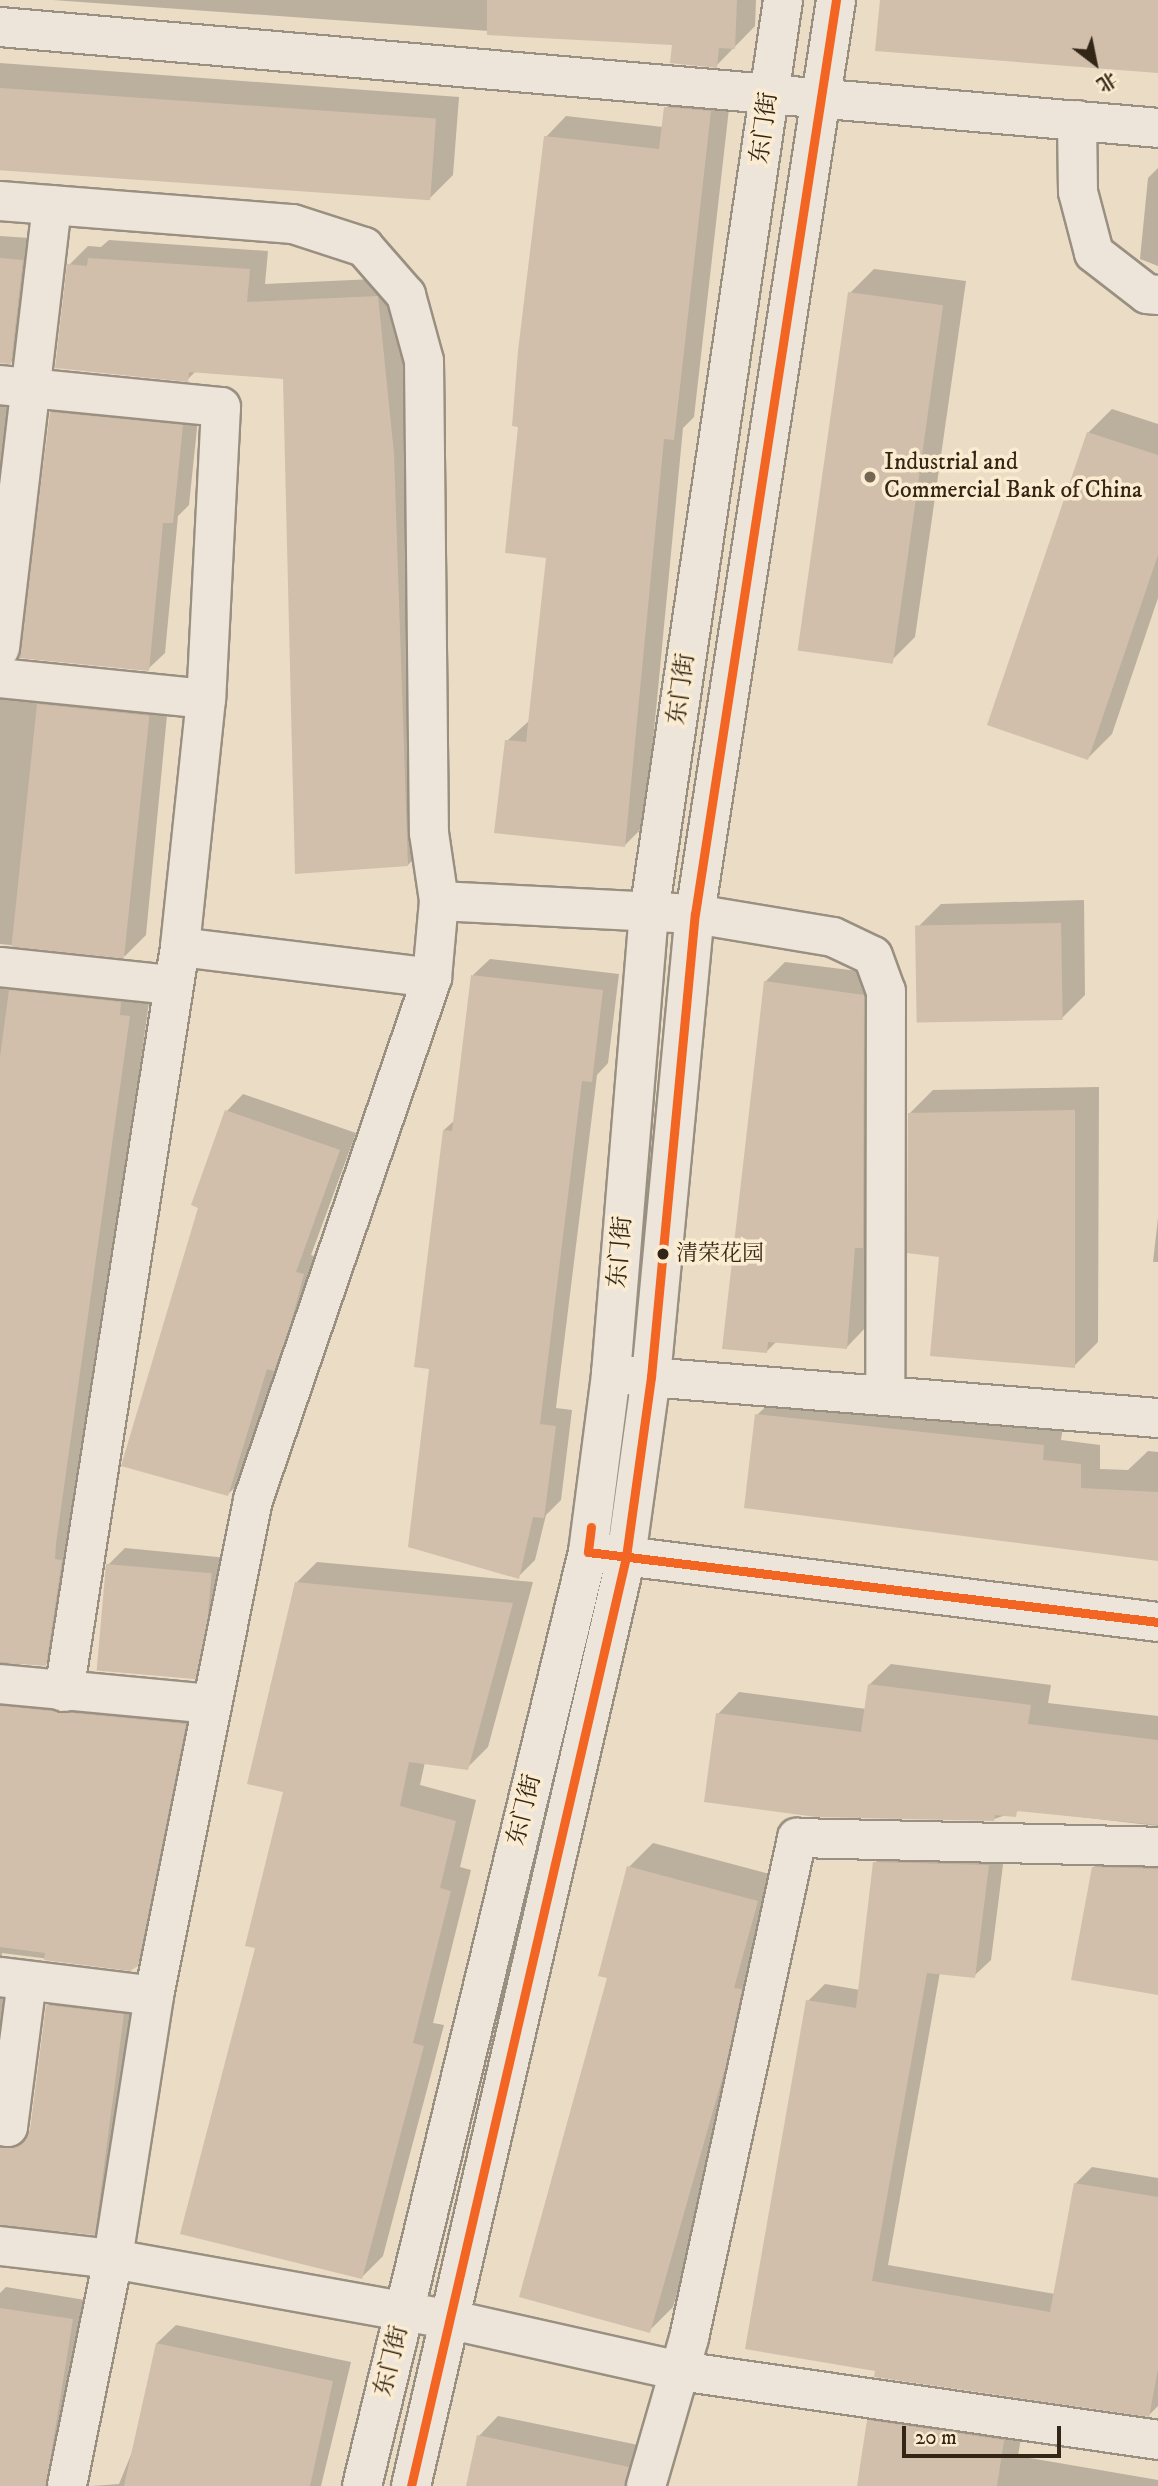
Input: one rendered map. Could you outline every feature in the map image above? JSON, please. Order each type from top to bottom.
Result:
[{"type":"street","name":"东门街","points":[[362,2486],[588,1552],[611,1374],[649,913],[783,0]]},
{"type":"street","points":[[411,2486],[452,2320],[626,1557],[651,1377],[695,914],[824,95],[836,0]]},
{"type":"street","points":[[0,27],[770,90],[1158,128]]},
{"type":"street","points":[[1077,120],[1078,192],[1094,253],[1147,294],[1158,295]]},
{"type":"street","points":[[0,201],[293,224],[364,247],[406,295],[424,361],[429,833],[439,901],[432,978],[253,1500],[154,1996],[113,2259],[67,2486]]},
{"type":"street","points":[[0,648],[15,387],[52,205]]},
{"type":"street","points":[[15,387],[221,407],[206,699],[180,947],[64,1692]]},
{"type":"street","points":[[0,678],[206,699]]},
{"type":"street","points":[[439,901],[695,914],[833,937],[873,956],[886,991],[885,1394]]},
{"type":"street","points":[[180,947],[432,978]]},
{"type":"street","points":[[0,967],[172,985]]},
{"type":"street","points":[[611,1374],[1158,1418]]},
{"type":"street","points":[[588,1552],[1158,1622]]},
{"type":"street","points":[[0,1684],[212,1704]]},
{"type":"street","points":[[646,2486],[680,2371],[797,1838],[1158,1847]]},
{"type":"street","points":[[0,2126],[8,2127],[13,1979],[154,1996]]},
{"type":"street","points":[[0,2246],[113,2259],[452,2320],[680,2371],[1158,2440]]},
{"type":"building","points":[[487,0],[737,0],[735,49],[719,48],[717,68],[670,63],[672,45],[487,35]]},
{"type":"building","points":[[880,0],[1158,0],[1158,73],[875,51]]},
{"type":"building","points":[[0,88],[436,118],[430,200],[0,170]]},
{"type":"building","points":[[664,107],[711,111],[674,440],[664,439],[625,847],[494,833],[505,740],[526,742],[546,558],[505,553],[518,427],[512,426],[518,351],[544,136],[659,149]]},
{"type":"building","points":[[0,258],[23,260],[11,364],[0,363]]},
{"type":"building","points":[[88,258],[250,269],[247,302],[378,296],[394,454],[408,866],[295,874],[283,379],[189,372],[188,382],[55,368],[67,264],[87,266]]},
{"type":"building","name":"Industrial and Commercial Bank of China","points":[[848,292],[943,305],[893,664],[798,650]]},
{"type":"building","points":[[50,412],[183,425],[173,523],[163,523],[149,671],[19,658]]},
{"type":"building","points":[[1087,432],[1158,455],[1158,555],[1088,760],[987,725]]},
{"type":"building","points":[[37,704],[149,716],[124,958],[11,947]]},
{"type":"building","points":[[1061,923],[1063,1020],[917,1023],[915,926]]},
{"type":"building","points":[[471,975],[603,990],[592,1082],[582,1081],[540,1424],[556,1426],[544,1518],[533,1517],[519,1579],[408,1547],[429,1369],[414,1367],[443,1130],[452,1131]]},
{"type":"building","points":[[764,981],[864,995],[863,1248],[855,1248],[847,1349],[768,1342],[767,1353],[722,1349]]},
{"type":"building","points":[[9,990],[121,1002],[120,1015],[130,1016],[56,1544],[55,1559],[62,1560],[46,1666],[0,1662],[0,1057]]},
{"type":"building","points":[[225,1110],[340,1150],[296,1272],[304,1274],[291,1323],[274,1371],[267,1369],[228,1496],[121,1466],[198,1208],[191,1205]]},
{"type":"building","points":[[1075,1110],[1075,1368],[930,1356],[939,1257],[907,1253],[908,1113]]},
{"type":"building","points":[[755,1414],[1044,1445],[1043,1460],[1081,1464],[1081,1488],[1158,1492],[1158,1561],[744,1508]]},
{"type":"building","points":[[106,1564],[212,1573],[202,1680],[97,1671]]},
{"type":"building","points":[[295,1582],[513,1603],[468,1770],[409,1762],[400,1806],[456,1821],[440,1888],[451,1891],[413,2043],[424,2046],[362,2279],[180,2234],[255,1948],[245,1946],[283,1792],[247,1784]]},
{"type":"building","points":[[868,1684],[1031,1705],[1028,1724],[1158,1740],[1158,1825],[1017,1811],[1016,1817],[995,1815],[994,1821],[816,1817],[704,1802],[716,1713],[861,1732]]},
{"type":"building","points":[[0,1706],[186,1724],[138,1966],[130,1971],[44,1960],[45,1953],[0,1947]]},
{"type":"building","points":[[873,1862],[989,1865],[975,1978],[927,1973],[872,2281],[1050,2312],[1074,2183],[1158,2197],[1158,2369],[1149,2417],[874,2377],[875,2371],[745,2349],[806,2000],[856,2008]]},
{"type":"building","points":[[627,1866],[758,1901],[734,1988],[742,1989],[726,2065],[650,2333],[519,2297],[607,1978],[598,1976]]},
{"type":"building","points":[[1092,1867],[1158,1869],[1158,1995],[1071,1980]]},
{"type":"building","points":[[46,2005],[124,2014],[95,2235],[0,2225],[0,2148],[17,2147],[30,2130]]},
{"type":"building","points":[[0,2308],[73,2319],[46,2486],[0,2486]]},
{"type":"building","points":[[156,2343],[333,2381],[310,2486],[124,2486]]},
{"type":"building","points":[[867,2420],[1004,2440],[997,2486],[857,2486]]},
{"type":"building","points":[[477,2435],[629,2467],[625,2486],[466,2486]]},
{"type":"transit line","points":[[411,2486],[626,1557],[651,1377],[695,914],[836,0]]},
{"type":"transit line","points":[[591,1527],[588,1552],[1158,1622]]},
{"type":"place","name":"Industrial and Commercial Bank of China","points":[[870,477]]},
{"type":"place","name":"清荣花园","points":[[663,1254]]}]
